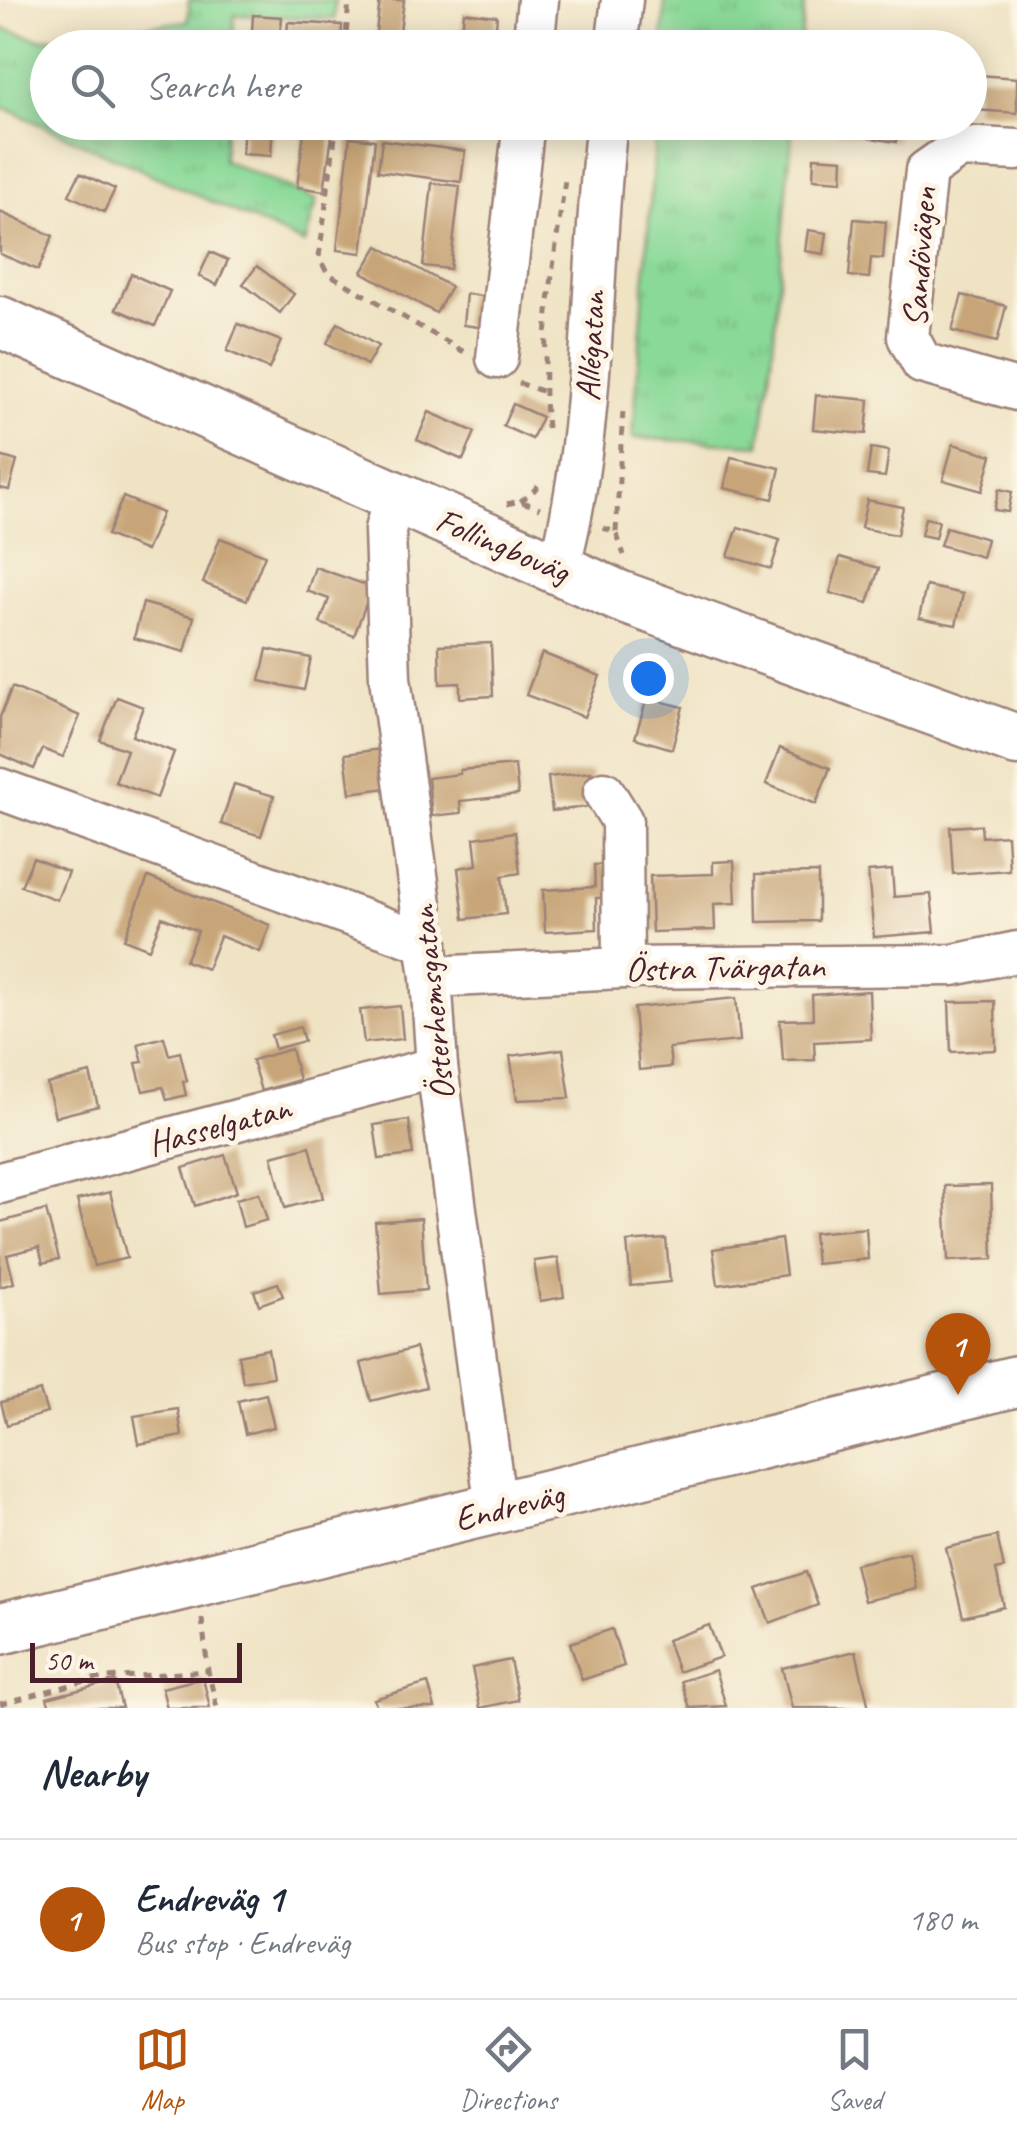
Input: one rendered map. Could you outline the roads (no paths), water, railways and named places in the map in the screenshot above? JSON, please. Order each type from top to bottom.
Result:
[{"type":"main road","name":"Follingboväg","points":[[0,322],[619,596],[1017,740]]},
{"type":"main road","name":"Endreväg","points":[[0,1629],[1017,1381]]},
{"type":"street","points":[[534,30],[538,0]]},
{"type":"street","points":[[618,30],[622,0]]},
{"type":"street","points":[[495,365],[522,140]]},
{"type":"street","name":"Allégatan","points":[[560,568],[573,518],[584,438],[606,140]]},
{"type":"street","name":"Sandövägen","points":[[1017,150],[960,147],[926,170],[908,337],[922,363],[1017,390]]},
{"type":"street","name":"Österhemsgatan","points":[[394,498],[386,530],[390,678],[429,960],[438,1066],[496,1509]]},
{"type":"street","name":"Östra Tvärgatan","points":[[0,789],[429,960],[623,968],[953,966],[1017,952]]},
{"type":"street","points":[[604,792],[622,821],[623,968]]},
{"type":"street","name":"Hasselgatan","points":[[0,1183],[438,1066]]},
{"type":"place","name":"Endreväg 1","points":[[958,1395]]}]
